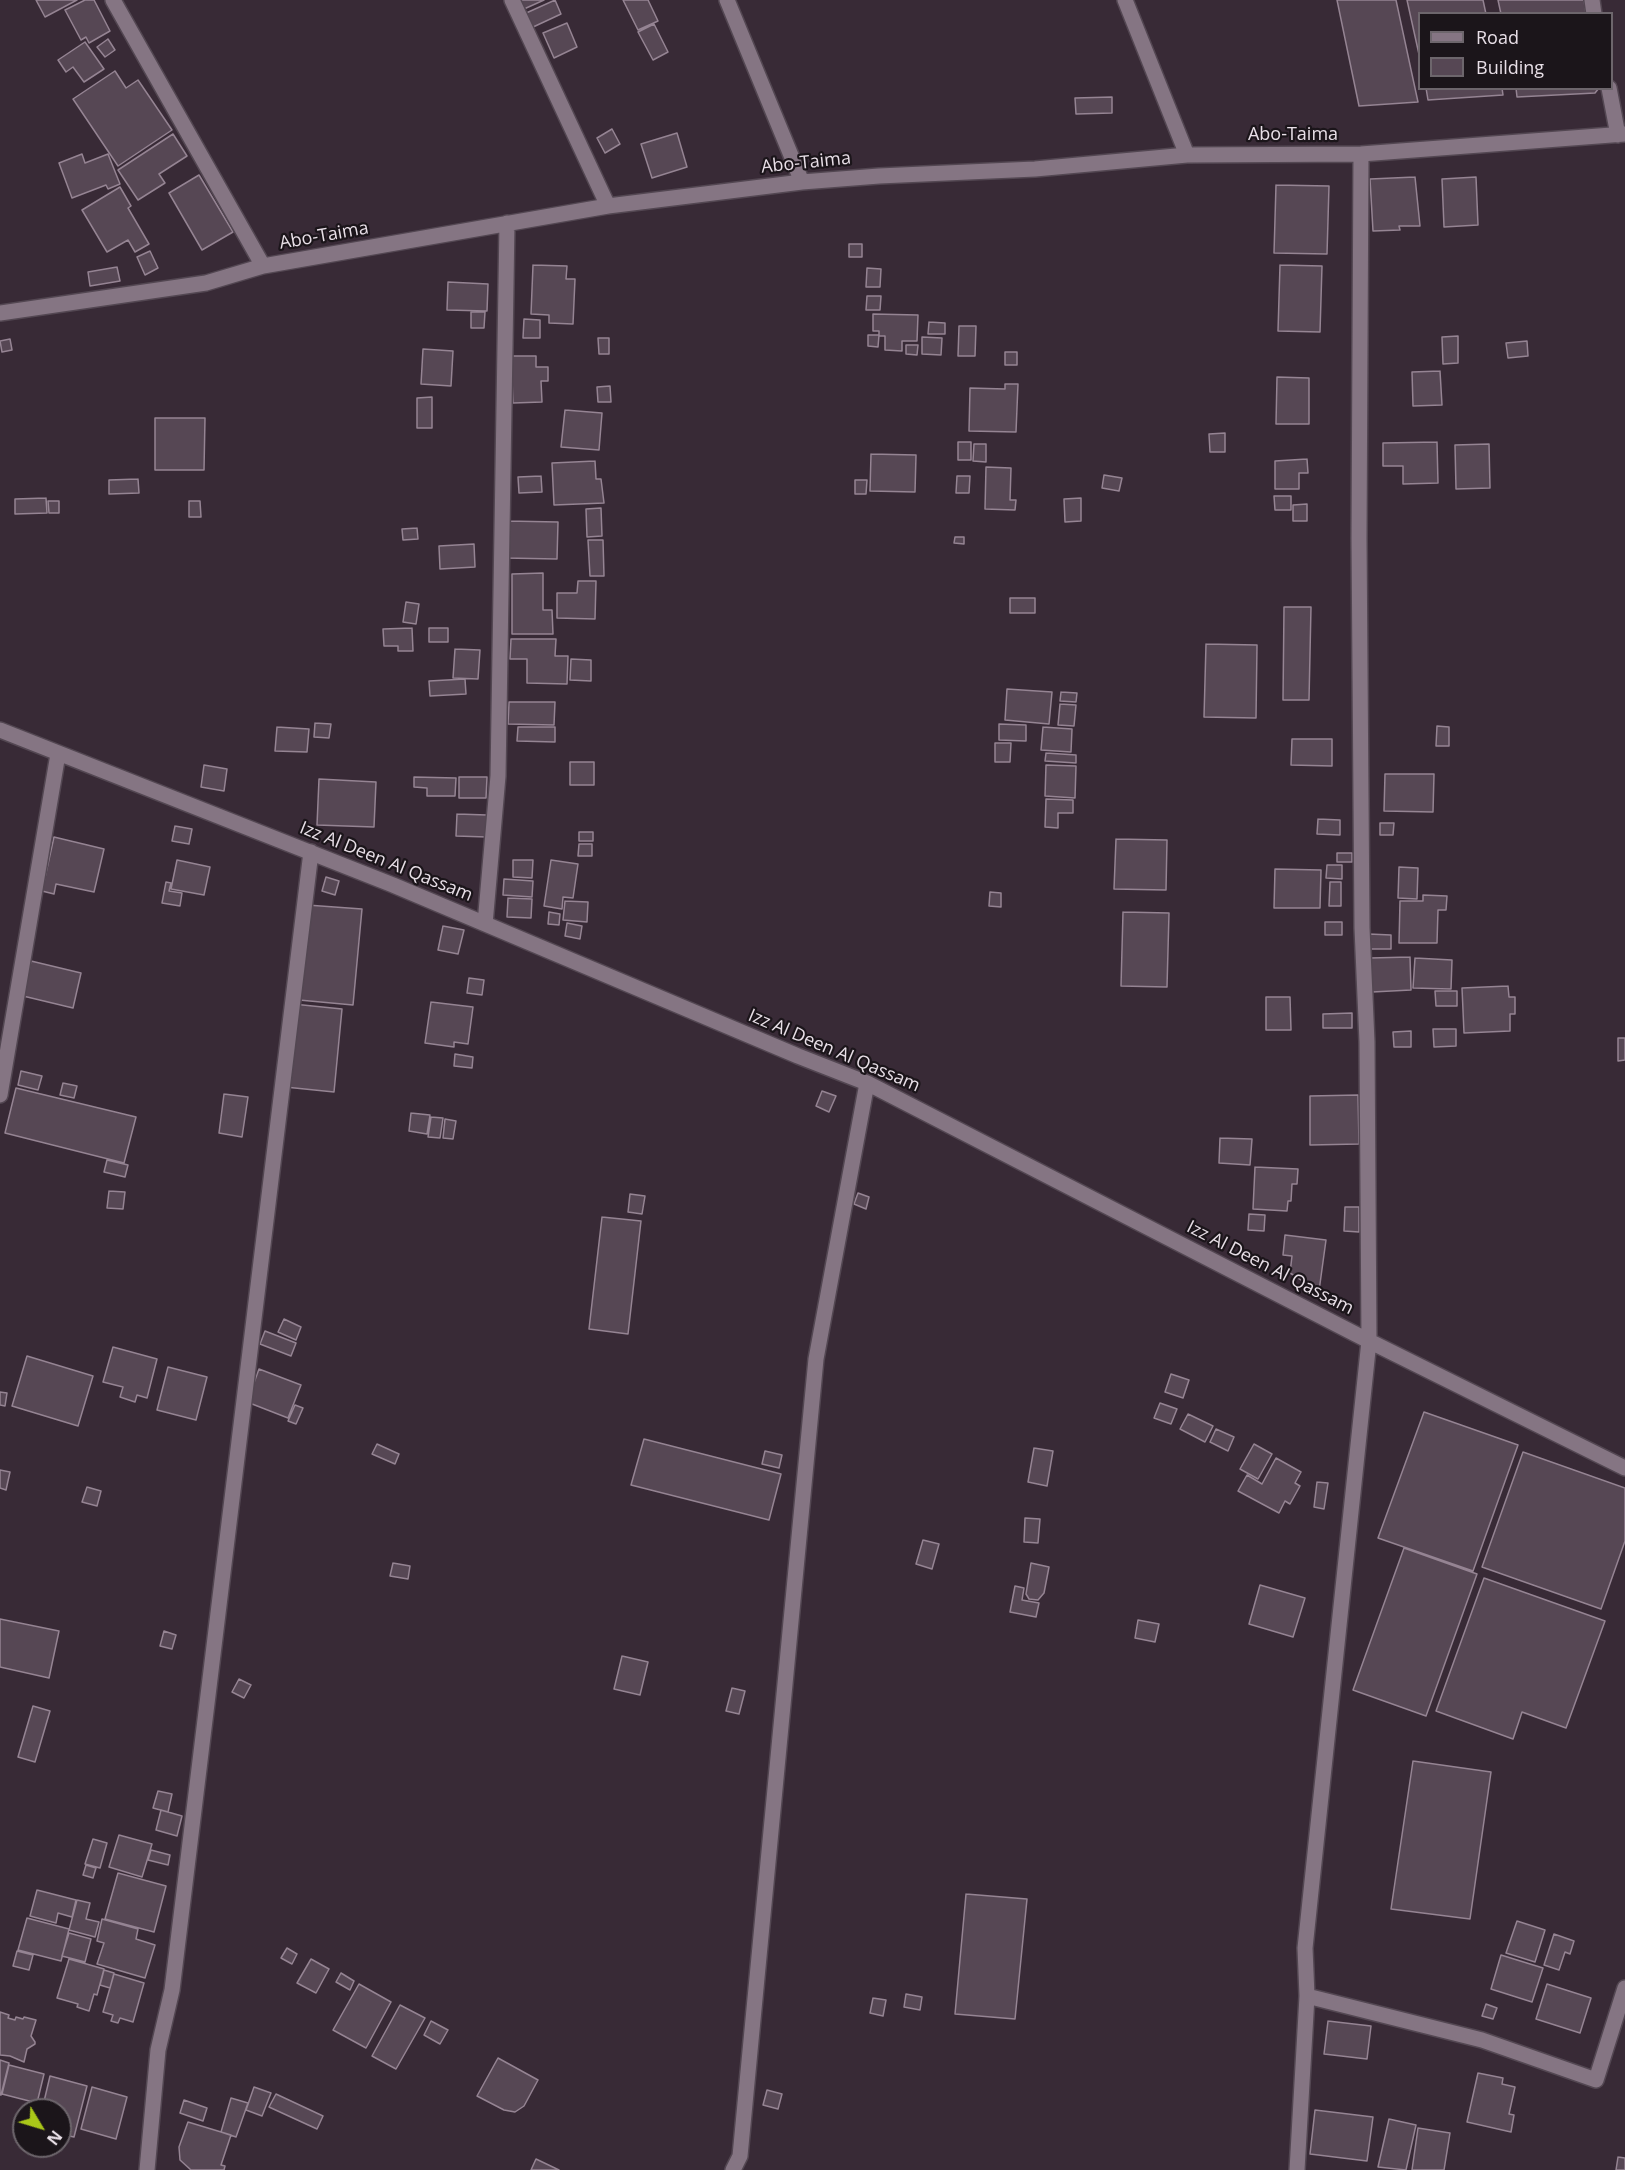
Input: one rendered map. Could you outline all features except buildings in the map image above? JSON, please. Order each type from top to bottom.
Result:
[{"type":"street","points":[[113,0],[263,266]]},
{"type":"street","points":[[512,0],[608,206]]},
{"type":"street","points":[[727,0],[802,182]]},
{"type":"street","points":[[1125,0],[1187,155]]},
{"type":"street","points":[[1610,90],[1622,135]]},
{"type":"street","name":"Abo-Taima","points":[[0,314],[206,283],[263,266],[608,206],[802,182],[1035,169],[1187,155],[1361,154],[1622,135]]},
{"type":"street","points":[[1297,2170],[1306,1996],[1305,1948],[1369,1341],[1367,1042],[1362,928],[1359,562],[1361,154]]},
{"type":"street","points":[[485,924],[498,776],[507,223]]},
{"type":"street","name":"Izz Al Deen Al Qassam","points":[[0,730],[311,852],[867,1083],[1369,1341],[1625,1468]]},
{"type":"street","points":[[0,1095],[58,754]]},
{"type":"street","points":[[147,2170],[158,2050],[172,1990],[311,852]]},
{"type":"street","points":[[733,2170],[740,2156],[816,1359],[867,1083]]},
{"type":"street","points":[[1306,1996],[1482,2040],[1596,2080],[1625,1988]]}]
